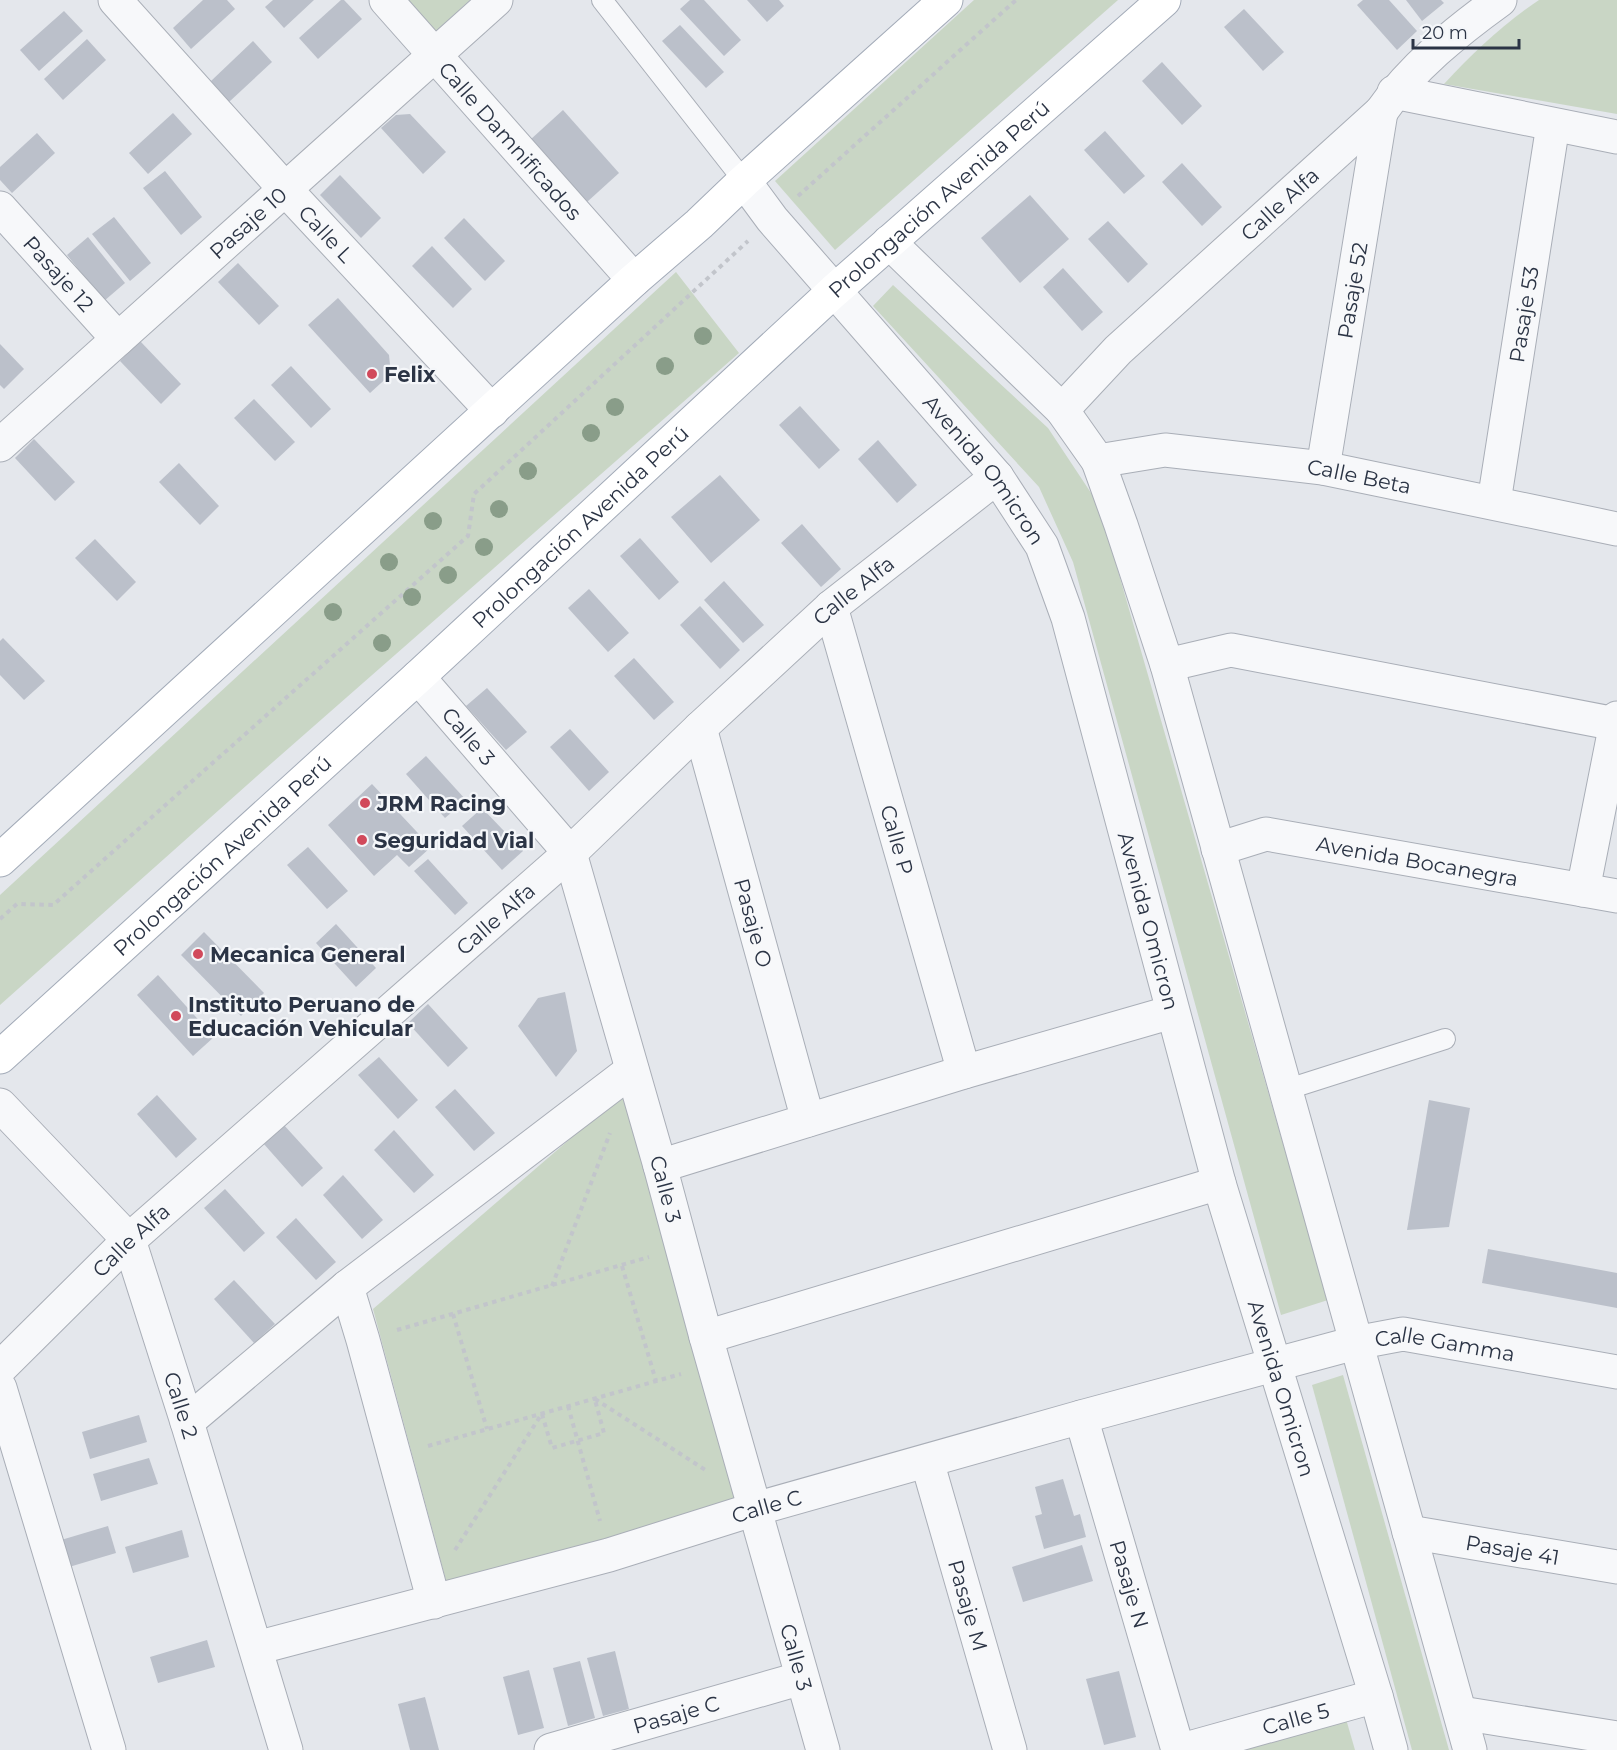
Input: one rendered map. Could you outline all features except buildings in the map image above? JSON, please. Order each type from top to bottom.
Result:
[{"type":"main road","points":[[0,861],[634,280],[946,0]]},
{"type":"main road","name":"Prolongación Avenida Perú","points":[[0,1057],[418,676],[834,291],[1164,0]]},
{"type":"street","name":"Calle L","points":[[115,0],[285,189],[492,411]]},
{"type":"street","name":"Calle Damnificados","points":[[386,0],[634,280]]},
{"type":"street","name":"Pasaje 10","points":[[0,445],[496,0]]},
{"type":"street","name":"Calle Alfa","points":[[1062,410],[1118,350],[1387,102],[1462,27],[1500,0]]},
{"type":"street","points":[[1387,102],[1553,125],[1617,137]]},
{"type":"street","name":"Pasaje 52","points":[[1323,468],[1387,102]]},
{"type":"street","name":"Pasaje 53","points":[[1494,502],[1553,125]]},
{"type":"street","name":"Avenida Omicron","points":[[744,181],[772,219],[996,477],[1042,546],[1068,618],[1219,1182],[1391,1750]]},
{"type":"street","name":"Pasaje 12","points":[[0,208],[118,339]]},
{"type":"street","points":[[889,242],[1062,410],[1098,461],[1167,665],[1470,1750]]},
{"type":"street","name":"Calle Beta","points":[[1098,461],[1165,450],[1323,468],[1494,502],[1617,530]]},
{"type":"street","name":"Calle Alfa","points":[[0,1368],[129,1240],[570,854],[700,728],[831,607],[996,477]]},
{"type":"street","name":"Calle P","points":[[831,607],[963,1072]]},
{"type":"street","points":[[1167,665],[1231,651],[1616,721],[1583,890]]},
{"type":"street","name":"Calle 3","points":[[418,676],[570,854],[824,1750]]},
{"type":"street","name":"Pasaje O","points":[[700,728],[808,1120]]},
{"type":"street","name":"Avenida Bocanegra","points":[[1218,849],[1266,834],[1617,896]]},
{"type":"street","points":[[660,1166],[963,1072],[1172,1012]]},
{"type":"street","points":[[187,1422],[347,1287],[632,1070]]},
{"type":"street","name":"Calle 2","points":[[0,1105],[129,1240],[187,1422],[286,1750]]},
{"type":"street","points":[[711,1350],[1219,1182]]},
{"type":"street","points":[[347,1287],[434,1602]]},
{"type":"street","name":"Calle Gamma","points":[[1274,1364],[1355,1343],[1403,1334],[1617,1372]]},
{"type":"street","name":"Calle C","points":[[256,1648],[609,1555],[755,1509],[1274,1364]]},
{"type":"street","points":[[0,1388],[109,1750]]},
{"type":"street","name":"Pasaje N","points":[[1081,1417],[1180,1750]]},
{"type":"street","name":"Pasaje M","points":[[927,1461],[1010,1750]]},
{"type":"street","name":"Pasaje 41","points":[[1409,1532],[1617,1567]]},
{"type":"street","name":"Pasaje C","points":[[550,1750],[802,1678]]},
{"type":"street","name":"Calle 5","points":[[1180,1750],[1376,1696]]},
{"type":"street","points":[[1461,1713],[1617,1738]]},
{"type":"lane","points":[[602,0],[744,181]]},
{"type":"lane","points":[[1284,1089],[1445,1039]]},
{"type":"path","points":[[0,919],[16,904],[53,904],[468,536],[474,494],[772,219],[1016,0]]},
{"type":"path","points":[[552,1286],[613,1123]]},
{"type":"path","points":[[363,1340],[654,1256]]},
{"type":"path","points":[[622,1266],[656,1381]]},
{"type":"path","points":[[453,1314],[487,1429]]},
{"type":"path","points":[[426,1447],[656,1381],[711,1350]]},
{"type":"path","points":[[542,1414],[552,1448],[604,1433],[594,1398]]},
{"type":"path","points":[[594,1398],[711,1474]]},
{"type":"path","points":[[568,1406],[609,1555]]},
{"type":"path","points":[[453,1554],[542,1414]]},
{"type":"green space","points":[[408,0],[470,0],[435,32]]},
{"type":"green space","points":[[974,0],[1118,0],[835,250],[775,181]]},
{"type":"green space","points":[[1539,0],[1617,0],[1617,114],[1444,84],[1489,39]]},
{"type":"green space","points":[[676,272],[739,353],[0,1005],[0,895]]},
{"type":"green space","points":[[893,285],[1048,428],[1099,505],[1328,1300],[1281,1315],[1073,562],[1039,487],[873,306]]},
{"type":"green space","points":[[629,1088],[748,1498],[448,1588],[373,1309]]},
{"type":"green space","points":[[1343,1375],[1449,1750],[1412,1750],[1312,1385]]},
{"type":"green space","points":[[1346,1719],[1355,1750],[1238,1750]]},
{"type":"place","name":"Felix","points":[[372,374]]},
{"type":"place","name":"JRM Racing","points":[[365,803]]},
{"type":"place","name":"Seguridad Vial","points":[[362,840]]},
{"type":"place","name":"Mecanica General","points":[[198,954]]},
{"type":"place","name":"Instituto Peruano de Educación Vehicular","points":[[176,1016]]}]
